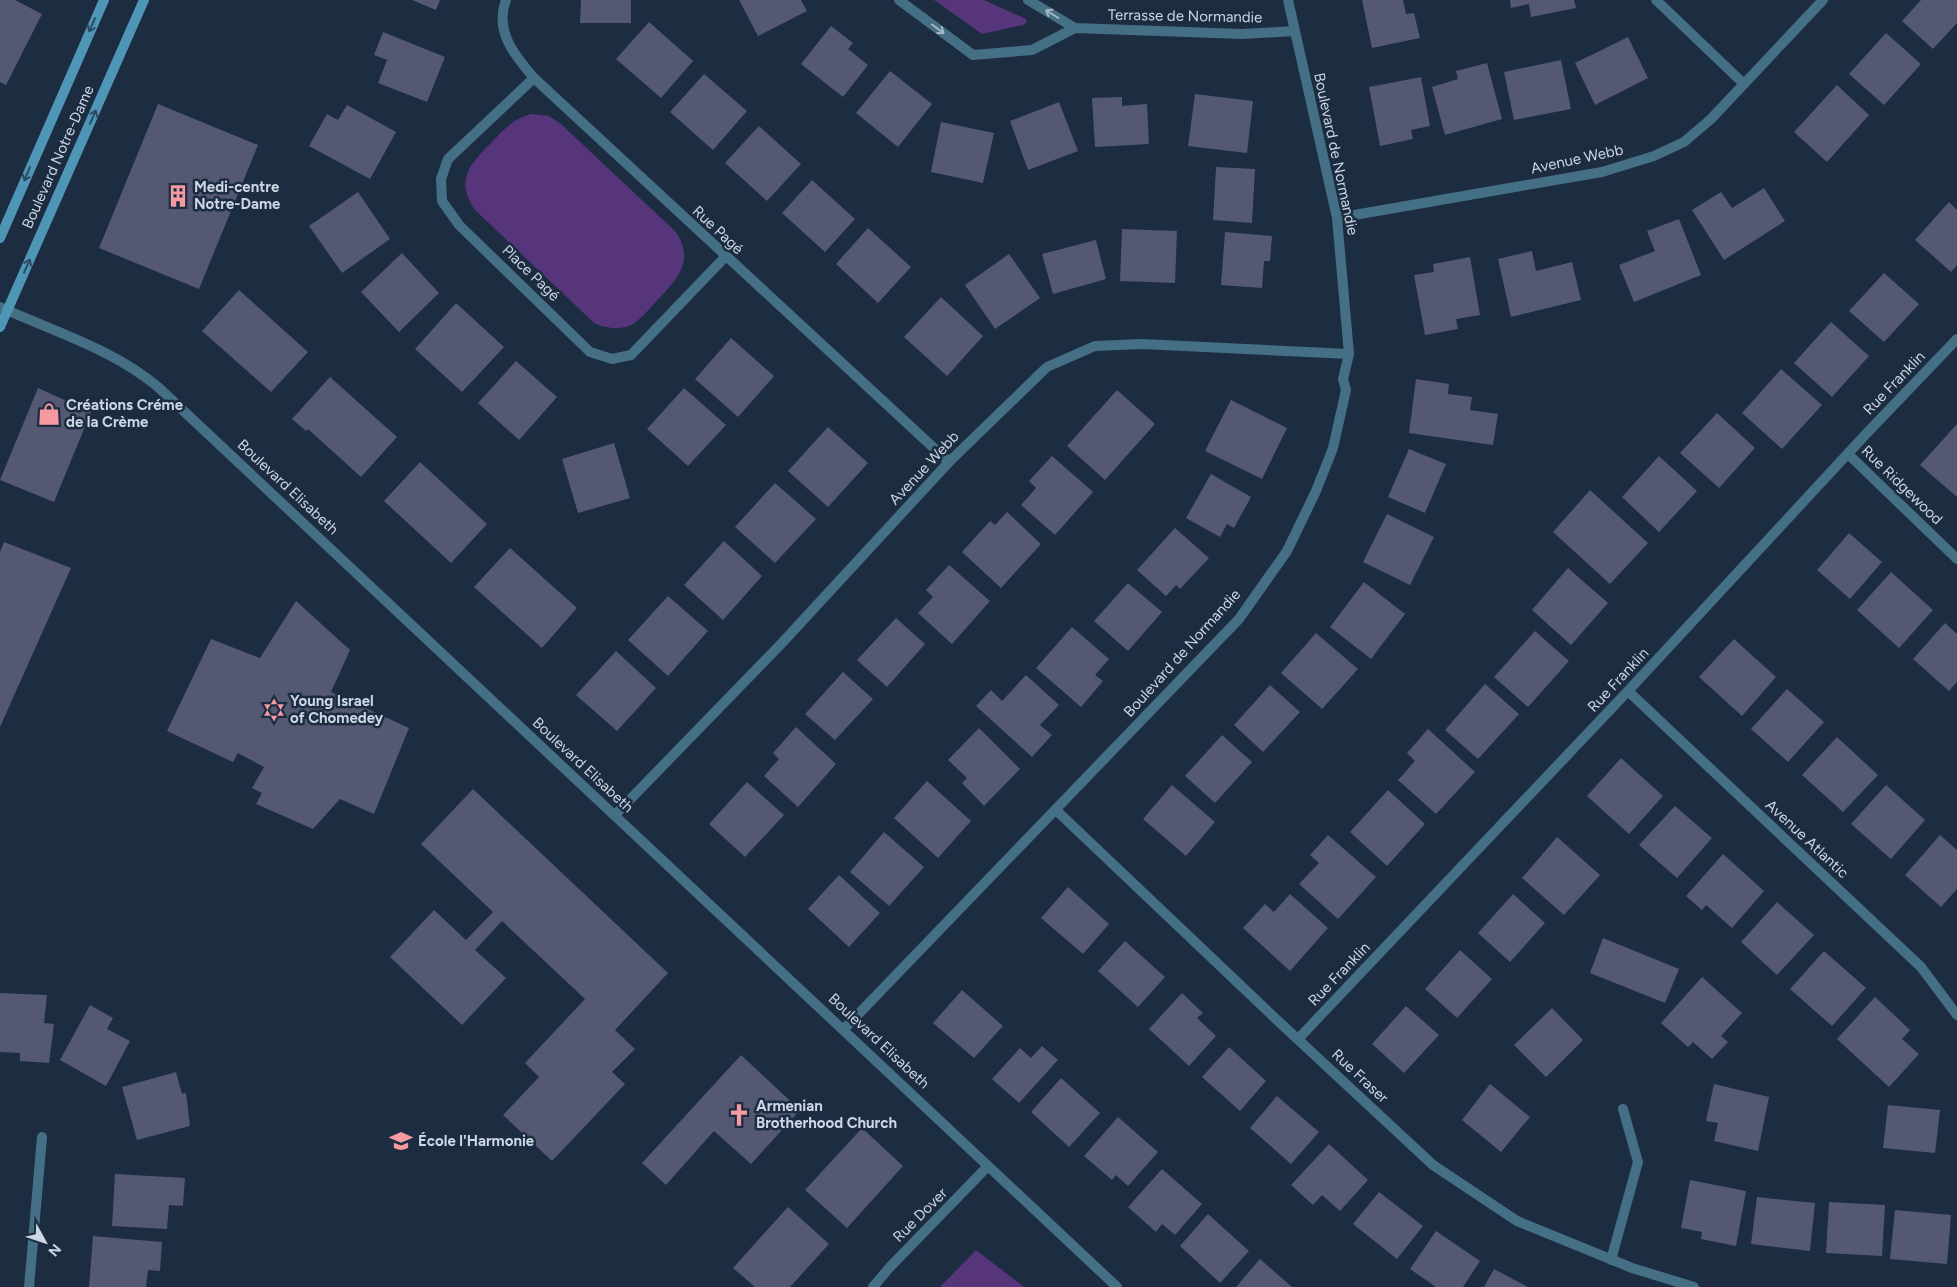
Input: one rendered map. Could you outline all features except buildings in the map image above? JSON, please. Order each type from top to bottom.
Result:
[{"type":"street","name":"Boulevard Notre-Dame","points":[[0,238],[104,0]]},
{"type":"street","name":"Boulevard Notre-Dame","points":[[0,327],[4,309],[144,0]]},
{"type":"street","name":"Rue Pagé","points":[[506,0],[503,8],[504,32],[510,49],[534,78],[725,257],[949,462]]},
{"type":"street","name":"Terrasse de Normandie","points":[[899,0],[972,55],[1032,50],[1075,28]]},
{"type":"street","name":"Terrasse de Normandie","points":[[1028,0],[1075,28],[1242,34],[1294,31]]},
{"type":"street","name":"Boulevard de Normandie","points":[[844,1029],[1239,618],[1287,552],[1316,491],[1333,448],[1346,390],[1343,379],[1349,354],[1337,218],[1288,0]]},
{"type":"street","points":[[1656,0],[1744,84]]},
{"type":"street","name":"Avenue Webb","points":[[1337,218],[1602,172],[1654,156],[1684,142],[1744,84],[1823,0]]},
{"type":"street","name":"Place Pagé","points":[[534,78],[448,159],[441,180],[442,201],[459,225],[590,352],[612,359],[631,355],[725,257]]},
{"type":"street","name":"Boulevard Elisabeth","points":[[4,309],[108,355],[149,379],[1117,1287]]},
{"type":"street","name":"Rue Franklin","points":[[1299,1038],[1628,691],[1957,339]]},
{"type":"street","name":"Avenue Webb","points":[[615,815],[781,644],[949,462],[1047,367],[1095,346],[1142,344],[1349,354]]},
{"type":"street","name":"Rue Ridgewood","points":[[1848,454],[1957,559]]},
{"type":"street","name":"Avenue Atlantic","points":[[1628,691],[1921,966],[1957,1015]]},
{"type":"street","name":"Rue Fraser","points":[[1056,810],[1434,1165],[1517,1221],[1611,1260],[1676,1283],[1694,1287]]},
{"type":"street","points":[[1611,1260],[1638,1162],[1623,1109]]},
{"type":"street","points":[[30,1287],[42,1137]]},
{"type":"street","name":"Rue Dover","points":[[873,1287],[988,1166]]},
{"type":"shaded area","points":[[934,0],[984,0],[1026,19],[1027,22],[1023,25],[982,34]]},
{"type":"shaded area","points":[[531,114],[549,116],[561,124],[676,232],[682,243],[683,262],[676,279],[643,316],[629,326],[611,328],[594,323],[475,210],[469,199],[465,181],[476,159],[505,129],[519,119]]},
{"type":"shaded area","points":[[976,1250],[1024,1287],[940,1287]]},
{"type":"place","name":"Medi-centre Notre-Dame","points":[[178,196]]},
{"type":"place","name":"Créations Créme de la Crème","points":[[49,414]]},
{"type":"place","name":"Young Israel of Chomedey","points":[[274,710]]},
{"type":"place","name":"Armenian Brotherhood Church","points":[[739,1115]]},
{"type":"place","name":"École l'Harmonie","points":[[401,1141]]}]
